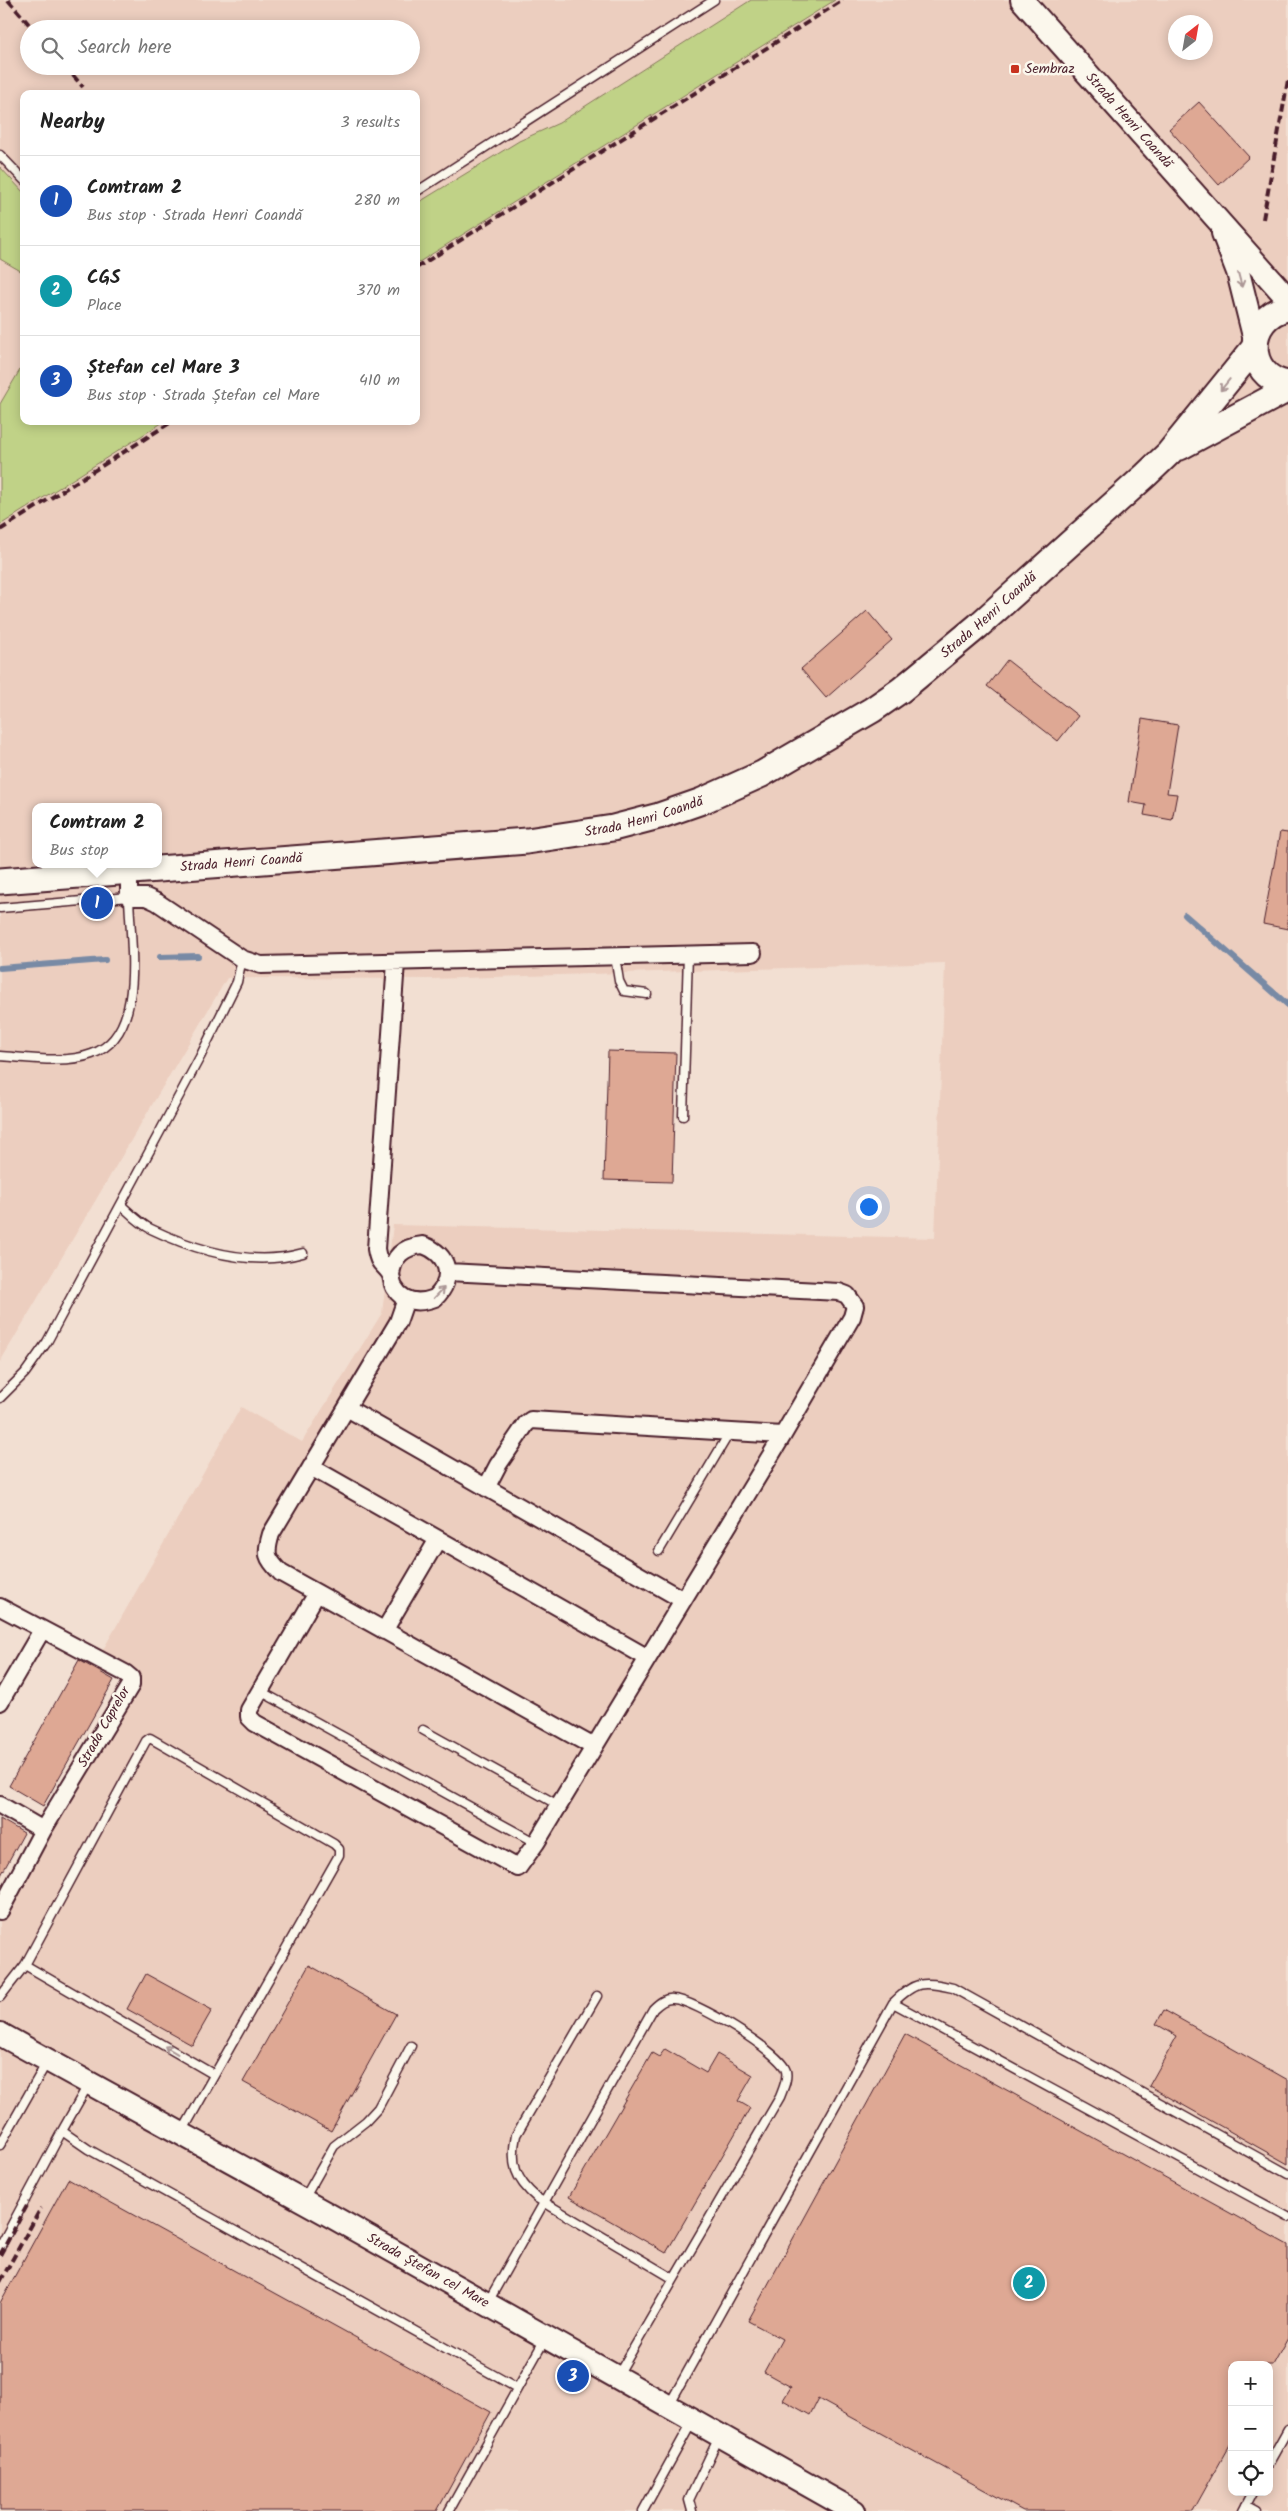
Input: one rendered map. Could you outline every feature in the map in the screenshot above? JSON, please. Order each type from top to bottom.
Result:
[{"type":"main road","name":"Strada Henri Coandă","points":[[1022,0],[1288,299]]},
{"type":"main road","name":"Strada Henri Coandă","points":[[162,868],[527,841],[613,828],[659,816],[702,801],[762,774],[839,731],[901,690],[984,620],[1169,453],[1255,343],[1238,272],[1217,218]]},
{"type":"main road","points":[[1288,308],[1269,316],[1258,330],[1255,343],[1257,359],[1263,370],[1272,378],[1288,384]]},
{"type":"main road","name":"Strada Henri Coandă","points":[[1169,453],[1288,389]]},
{"type":"main road","name":"Strada Henri Coandă","points":[[0,881],[156,868]]},
{"type":"main road","name":"Strada Ștefan cel Mare","points":[[0,2034],[546,2337],[847,2509]]},
{"type":"street","points":[[129,870],[129,897],[146,897],[157,902],[242,959],[261,965],[283,966],[753,953]]},
{"type":"street","points":[[390,1275],[380,1264],[376,1249],[396,962]]},
{"type":"street","points":[[423,1245],[440,1254],[446,1263],[448,1272],[447,1282],[435,1298],[416,1302],[406,1299],[392,1285],[390,1275],[396,1256],[404,1250],[423,1245]]},
{"type":"street","points":[[317,1593],[249,1710],[249,1717],[255,1723],[506,1863],[514,1867],[521,1866],[783,1435],[852,1317],[855,1306],[847,1295],[839,1292],[448,1272]]},
{"type":"street","points":[[406,1299],[398,1322],[271,1534],[266,1551],[271,1563],[281,1573],[594,1747]]},
{"type":"street","points":[[347,1408],[683,1600]]},
{"type":"street","points":[[486,1488],[498,1465],[526,1424],[531,1420],[783,1435]]},
{"type":"street","points":[[311,1468],[648,1658]]},
{"type":"street","points":[[384,1631],[438,1539]]},
{"type":"street","points":[[0,1607],[42,1630],[0,1702]]},
{"type":"street","name":"Strada Caprelor","points":[[0,1911],[44,1830],[131,1686],[130,1678],[125,1673],[42,1630]]},
{"type":"street","points":[[0,1805],[44,1830]]},
{"type":"lane","points":[[420,189],[714,0]]},
{"type":"lane","points":[[0,155],[20,176]]},
{"type":"lane","points":[[0,908],[129,897],[132,1000],[126,1020],[116,1036],[107,1046],[91,1055],[54,1059],[0,1056]]},
{"type":"lane","points":[[684,1116],[688,954]]},
{"type":"lane","points":[[615,956],[619,981],[624,990],[648,994]]},
{"type":"lane","points":[[0,1398],[25,1372],[47,1342],[228,1000],[236,982],[242,959]]},
{"type":"lane","points":[[121,1205],[149,1229],[204,1249],[250,1259],[303,1253]]},
{"type":"lane","points":[[659,1551],[730,1432]]},
{"type":"lane","points":[[260,1691],[536,1843]]},
{"type":"lane","points":[[423,1730],[558,1805]]},
{"type":"lane","points":[[0,1997],[26,1965],[146,1741],[150,1738],[340,1849],[339,1855],[213,2074],[181,2134]]},
{"type":"lane","points":[[26,1965],[213,2074]]},
{"type":"lane","points":[[668,2406],[893,2003],[908,1988],[929,1983],[952,1988],[1288,2174]]},
{"type":"lane","points":[[597,1996],[516,2135],[513,2152],[514,2168],[524,2186],[544,2202],[674,2279]]},
{"type":"lane","points":[[487,2304],[653,2009],[661,2001],[672,1998],[686,2001],[702,2009],[768,2048],[781,2060],[786,2072],[785,2083],[780,2097],[617,2377]]},
{"type":"lane","points":[[893,2003],[1288,2217]]},
{"type":"lane","points":[[303,2201],[334,2146],[366,2121],[378,2108],[412,2046]]},
{"type":"lane","points":[[0,2145],[48,2060]]},
{"type":"lane","points":[[0,2247],[89,2083]]},
{"type":"lane","points":[[62,2131],[88,2149],[517,2388]]},
{"type":"lane","points":[[450,2511],[546,2337]]},
{"type":"lane","points":[[643,2511],[693,2420]]},
{"type":"lane","points":[[1273,2456],[1288,2429]]},
{"type":"lane","points":[[692,2511],[690,2500],[720,2435]]},
{"type":"lane","points":[[1251,2496],[1244,2508],[1256,2511]]},
{"type":"shaded area","points":[[0,0],[1288,0],[1288,2511],[0,2511],[0,1904],[133,1675],[100,1655],[241,1407],[302,1442],[382,1313],[393,1225],[935,1238],[945,963],[431,979],[227,978],[0,1362]]},
{"type":"green space","points":[[751,0],[835,0],[420,261],[420,202],[519,141],[559,123]]},
{"type":"green space","points":[[0,167],[20,189],[20,271],[0,259]]},
{"type":"green space","points":[[20,370],[20,425],[159,425],[0,525],[0,404]]},
{"type":"building","points":[[1199,102],[1249,157],[1219,185],[1169,129]]},
{"type":"building","points":[[867,611],[892,640],[826,698],[801,669]]},
{"type":"building","points":[[1007,660],[1078,716],[1058,741],[987,686]]},
{"type":"building","points":[[1142,719],[1178,725],[1167,793],[1177,794],[1172,820],[1144,815],[1146,805],[1129,802]]},
{"type":"building","points":[[1280,832],[1288,833],[1288,929],[1263,924]]},
{"type":"building","points":[[608,1051],[676,1053],[672,1182],[604,1180]]},
{"type":"building","points":[[79,1660],[114,1680],[43,1806],[9,1786]]},
{"type":"building","points":[[0,1819],[24,1833],[0,1877]]},
{"type":"building","points":[[309,1965],[396,2014],[331,2131],[243,2082]]},
{"type":"building","points":[[146,1974],[212,2010],[192,2045],[127,2009]]},
{"type":"building","points":[[1164,2010],[1288,2080],[1288,2164],[1149,2086],[1177,2036],[1156,2024]]},
{"type":"building","points":[[905,2034],[1288,2245],[1288,2338],[1273,2365],[1273,2361],[1228,2361],[1228,2448],[1193,2511],[1023,2511],[818,2399],[810,2415],[783,2400],[791,2387],[764,2372],[782,2339],[748,2321]]},
{"type":"building","points":[[665,2049],[706,2073],[717,2054],[753,2075],[738,2101],[750,2108],[666,2253],[569,2197],[652,2053],[659,2057]]},
{"type":"building","points":[[68,2179],[491,2412],[437,2511],[0,2511],[0,2303]]},
{"type":"waterway","points":[[1185,915],[1288,1005]]},
{"type":"waterway","points":[[160,957],[198,956]]},
{"type":"waterway","points":[[0,968],[105,960]]},
{"type":"railway","points":[[8,0],[25,20]]},
{"type":"railway","points":[[420,265],[843,0]]},
{"type":"railway","points":[[73,75],[83,87]]},
{"type":"railway","points":[[1263,219],[1288,80]]},
{"type":"railway","points":[[0,530],[167,425]]},
{"type":"railway","points":[[0,2255],[29,2202]]},
{"type":"railway","points":[[0,2282],[41,2208]]},
{"type":"place","name":"Sembraz","points":[[1015,69]]},
{"type":"place","name":"Comtram 2","points":[[97,903]]},
{"type":"place","name":"CGS","points":[[1029,2283]]},
{"type":"place","name":"Ștefan cel Mare 3","points":[[573,2376]]}]
